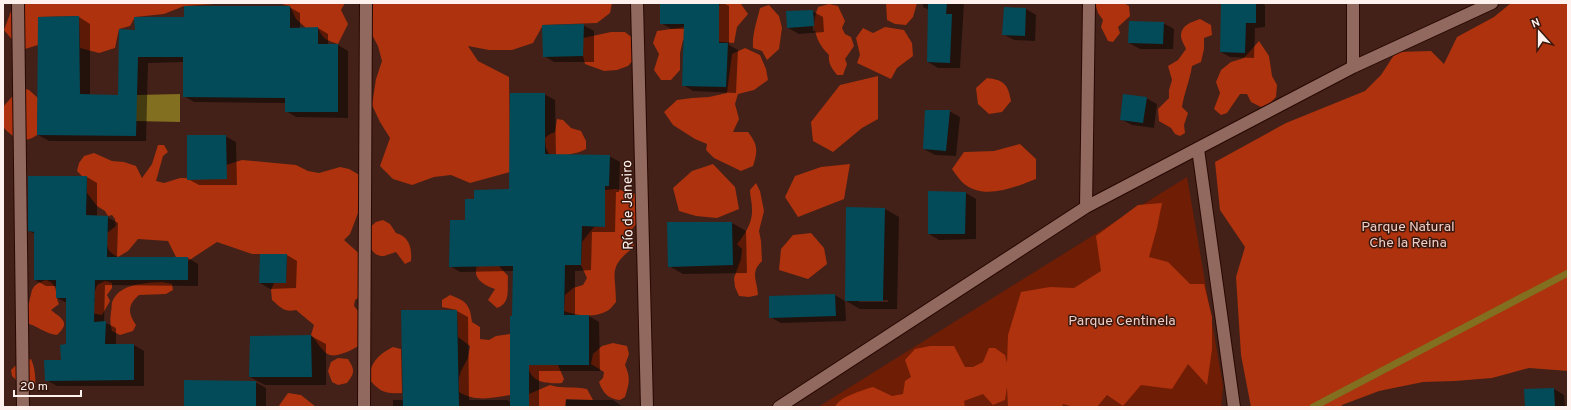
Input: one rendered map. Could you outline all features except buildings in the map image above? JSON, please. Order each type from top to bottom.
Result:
[{"type":"street","points":[[18,3],[23,407]]},
{"type":"street","points":[[364,407],[366,3]]},
{"type":"street","name":"Río de Janeiro","points":[[638,3],[647,407]]},
{"type":"street","points":[[1086,207],[1089,3]]},
{"type":"street","points":[[1353,3],[1353,66]]},
{"type":"street","points":[[780,407],[1086,207],[1353,66],[1492,3]]},
{"type":"street","points":[[1198,149],[1234,407]]},
{"type":"green space","points":[[14,3],[229,3],[184,6],[164,14],[135,17],[130,26],[119,29],[115,48],[99,53],[80,48],[79,16],[38,17],[38,45],[25,49],[15,43],[4,30]]},
{"type":"green space","points":[[277,3],[345,3],[341,10],[348,24],[338,44],[325,39],[318,28],[306,28],[296,19],[290,6]]},
{"type":"green space","points":[[373,3],[612,3],[610,13],[597,23],[543,25],[533,43],[512,50],[489,50],[468,46],[478,61],[509,77],[510,172],[470,183],[451,175],[434,177],[412,185],[393,179],[380,166],[390,138],[372,105],[376,79],[382,61],[378,46],[371,33],[370,15]]},
{"type":"green space","points":[[722,3],[741,4],[748,14],[737,27],[734,43],[701,40],[710,13]]},
{"type":"green space","points":[[886,3],[917,3],[913,17],[906,25],[895,24],[887,20]]},
{"type":"green space","points":[[1095,3],[1124,3],[1129,6],[1130,16],[1118,27],[1120,33],[1113,42],[1108,41],[1101,27],[1103,20],[1098,13]]},
{"type":"green space","name":"Parque Natural Che la Reina","points":[[1511,3],[1568,3],[1568,371],[1529,368],[1492,378],[1423,382],[1379,391],[1342,405],[1341,407],[1251,407],[1241,355],[1236,277],[1245,247],[1220,210],[1215,162],[1286,123],[1365,91],[1381,75],[1396,52],[1431,51],[1444,64],[1457,37],[1494,17]]},
{"type":"green space","points":[[829,4],[838,6],[845,21],[842,28],[845,34],[851,37],[854,46],[845,59],[847,64],[843,75],[837,75],[832,68],[829,61],[829,55],[820,45],[816,33],[815,20],[818,7]]},
{"type":"green space","points":[[769,5],[779,16],[782,28],[779,49],[767,60],[762,51],[753,48],[753,38],[760,8]]},
{"type":"green space","points":[[1200,19],[1211,25],[1212,35],[1204,38],[1204,49],[1201,62],[1192,66],[1182,107],[1188,113],[1184,125],[1185,133],[1180,136],[1175,134],[1171,128],[1159,121],[1158,109],[1169,98],[1169,90],[1172,80],[1168,66],[1178,60],[1186,49],[1181,38],[1181,32],[1188,24]]},
{"type":"green space","points":[[692,26],[689,40],[683,40],[680,53],[680,70],[671,80],[661,80],[654,70],[659,54],[653,43],[657,31]]},
{"type":"green space","points":[[885,27],[904,30],[912,43],[913,56],[897,68],[891,79],[857,63],[860,55],[856,38],[863,28],[873,33]]},
{"type":"green space","points":[[611,32],[625,32],[639,43],[637,56],[628,66],[617,70],[604,71],[585,64],[583,56],[583,38]]},
{"type":"green space","points":[[1259,41],[1269,56],[1272,76],[1277,85],[1276,97],[1269,104],[1261,107],[1251,102],[1247,94],[1240,94],[1227,113],[1221,115],[1214,109],[1220,93],[1216,82],[1221,70],[1231,62],[1244,58]]},
{"type":"green space","points":[[745,48],[760,55],[766,69],[768,80],[754,90],[738,94],[735,104],[739,119],[733,132],[748,132],[754,141],[756,148],[756,156],[753,166],[741,171],[714,158],[706,150],[707,144],[695,139],[673,125],[664,112],[677,100],[709,97],[727,93],[732,54]]},
{"type":"green space","points":[[878,76],[878,119],[862,128],[833,152],[813,141],[811,122],[840,85]]},
{"type":"green space","points":[[987,78],[998,80],[1007,87],[1011,101],[1002,112],[989,114],[978,104],[976,88]]},
{"type":"green space","points":[[23,88],[29,90],[38,98],[37,135],[27,140],[19,139],[11,135],[4,128],[3,107],[18,90]]},
{"type":"green space","points":[[557,119],[563,120],[571,128],[581,131],[586,141],[586,149],[573,154],[550,156],[546,148],[545,138],[555,132]]},
{"type":"green space","points":[[1020,144],[1036,159],[1036,179],[1008,189],[988,192],[979,191],[970,188],[962,182],[952,169],[964,152],[994,151]]},
{"type":"green space","points":[[158,145],[164,145],[168,152],[163,156],[156,181],[164,183],[180,178],[226,179],[226,165],[242,160],[296,165],[308,171],[319,173],[340,167],[349,169],[363,177],[363,200],[350,234],[344,240],[363,257],[366,293],[355,300],[354,306],[364,318],[365,342],[346,352],[330,355],[324,351],[311,335],[314,325],[296,310],[286,310],[272,300],[271,290],[274,283],[286,282],[287,254],[252,254],[217,242],[188,261],[188,257],[176,257],[168,241],[138,239],[128,251],[118,257],[114,255],[108,247],[107,233],[116,226],[115,219],[112,215],[108,216],[105,211],[97,206],[87,193],[87,176],[82,176],[77,171],[79,163],[84,156],[94,153],[112,161],[124,162],[136,166],[142,178],[152,164]]},
{"type":"green space","points":[[713,164],[735,187],[739,209],[717,218],[696,216],[679,211],[673,188],[692,171]]},
{"type":"green space","points":[[850,164],[844,199],[798,217],[785,197],[795,176],[821,167]]},
{"type":"green space","name":"Parque Centinela","points":[[1187,177],[1223,386],[1221,407],[818,407]]},
{"type":"green space","points":[[756,183],[760,191],[764,211],[759,231],[762,261],[758,265],[755,273],[758,295],[749,297],[739,296],[735,287],[734,278],[741,259],[742,249],[737,244],[746,232],[750,223],[752,209],[750,190]]},
{"type":"green space","points":[[616,189],[635,194],[639,221],[632,229],[634,247],[625,254],[616,266],[616,302],[611,308],[597,315],[580,315],[564,311],[565,295],[573,288],[583,285],[587,278],[581,265],[582,242],[594,227],[605,226],[605,190]]},
{"type":"green space","name":"Parque Centinela","points":[[1162,203],[1149,257],[1168,262],[1190,284],[1204,284],[1212,317],[1212,349],[1207,385],[1188,364],[1172,389],[1141,385],[1123,406],[1107,395],[1097,407],[1074,407],[1063,404],[1062,407],[1008,407],[1007,387],[1005,400],[993,405],[983,394],[964,401],[965,407],[835,407],[837,403],[846,397],[873,387],[892,396],[903,394],[905,381],[911,377],[905,360],[915,349],[930,346],[954,346],[965,367],[973,367],[983,362],[989,348],[995,348],[1005,355],[1007,363],[1008,335],[1021,292],[1050,287],[1074,288],[1101,271],[1096,236],[1138,205]]},
{"type":"green space","points":[[383,220],[390,224],[396,233],[407,240],[411,252],[411,261],[405,264],[396,252],[379,256],[375,254],[370,247],[368,229],[376,222]]},
{"type":"green space","points":[[811,233],[824,248],[827,264],[808,279],[779,270],[781,249],[793,235]]},
{"type":"green space","points":[[477,266],[499,266],[508,276],[507,295],[501,306],[497,308],[488,300],[495,289],[480,281],[476,275]]},
{"type":"green space","points":[[46,280],[55,287],[59,304],[51,310],[61,318],[64,324],[64,327],[57,335],[25,323],[23,305],[29,303],[33,288],[37,284]]},
{"type":"green space","points":[[105,281],[112,283],[112,288],[107,295],[110,301],[102,315],[91,313],[85,300],[95,301],[94,294],[97,285]]},
{"type":"green space","points":[[162,282],[172,284],[173,290],[166,294],[139,295],[132,302],[130,313],[136,325],[133,331],[120,335],[112,331],[110,320],[112,304],[117,294],[128,287],[135,285]]},
{"type":"green space","points":[[450,295],[460,299],[466,304],[470,311],[472,322],[480,327],[480,339],[489,340],[496,336],[510,334],[510,395],[478,398],[459,392],[459,378],[468,358],[470,346],[458,337],[457,310],[442,307],[442,300]]},
{"type":"green space","points":[[613,343],[627,346],[629,354],[625,365],[629,377],[628,385],[625,397],[620,400],[609,397],[604,392],[599,382],[603,378],[604,372],[591,364],[593,354],[602,346]]},
{"type":"green space","points":[[393,347],[401,349],[402,393],[383,391],[368,378],[374,363],[380,355]]},
{"type":"green space","points":[[338,358],[348,359],[353,369],[353,374],[347,383],[338,385],[332,382],[328,371],[331,362]]},
{"type":"green space","points":[[31,359],[35,373],[35,389],[28,392],[12,376],[11,370],[16,365]]},
{"type":"green space","points":[[528,365],[558,365],[564,379],[562,383],[540,381],[532,376]]},
{"type":"green space","points":[[550,385],[587,389],[593,400],[566,399],[565,407],[529,407],[529,394]]},
{"type":"green space","points":[[288,393],[301,395],[316,407],[278,407]]},
{"type":"shaded area","points":[[180,94],[180,122],[135,121],[136,95]]},
{"type":"waterway","points":[[1313,407],[1568,273]]}]
